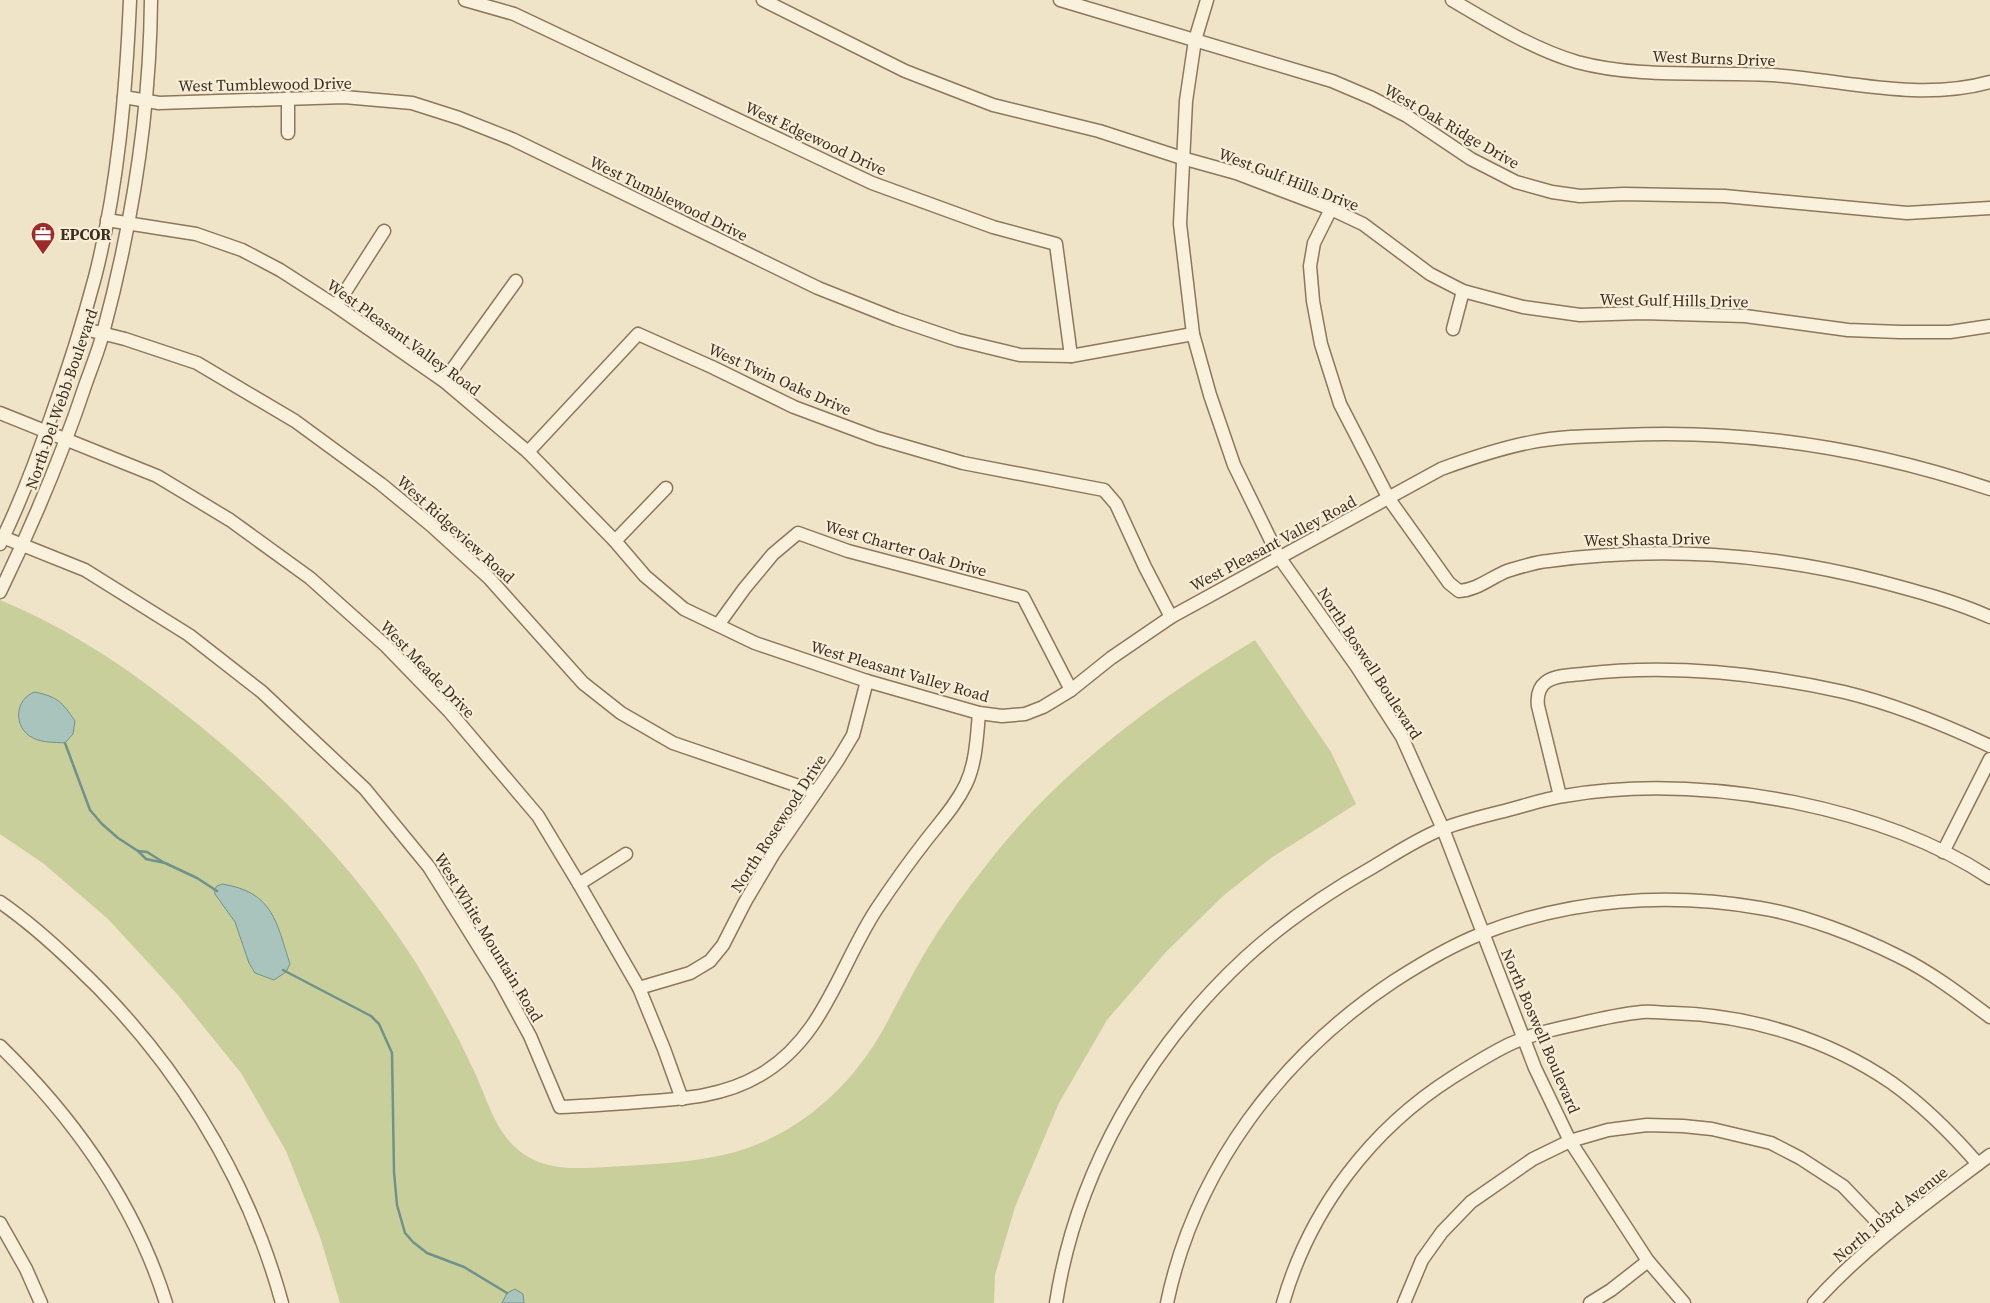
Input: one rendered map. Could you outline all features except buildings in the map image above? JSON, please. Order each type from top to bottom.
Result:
[{"type":"street","name":"North Del Webb Boulevard","points":[[1,539],[24,492],[46,431],[81,328],[95,276],[106,220],[124,98],[130,0]]},
{"type":"street","name":"North Del Webb Boulevard","points":[[0,592],[22,546],[67,440],[103,334],[127,224],[146,100],[151,42],[151,0]]},
{"type":"street","name":"West Edgewood Drive","points":[[465,0],[514,14],[872,183],[993,227],[1056,244],[1071,356]]},
{"type":"street","name":"West Gulf Hills Drive","points":[[763,0],[905,71],[993,105],[1099,131],[1236,173],[1331,208],[1363,224],[1430,274],[1463,291],[1523,307],[1580,315],[1745,316],[1848,330],[1950,332],[1990,326]]},
{"type":"street","name":"West Oak Ridge Drive","points":[[1060,0],[1332,81],[1407,116],[1471,159],[1516,182],[1552,192],[1580,196],[1624,194],[1724,196],[1907,213],[1990,208]]},
{"type":"street","name":"North Boswell Boulevard","points":[[1207,0],[1195,40],[1186,101],[1180,224],[1193,334],[1210,395],[1234,465],[1279,557],[1357,667],[1402,737],[1443,829],[1535,1068],[1570,1141],[1648,1261],[1684,1303]]},
{"type":"street","name":"West Burns Drive","points":[[1452,0],[1539,48],[1577,62],[1630,72],[1774,75],[1929,92],[1977,86],[1990,82]]},
{"type":"street","name":"West Tumblewood Drive","points":[[124,98],[159,103],[344,97],[412,103],[459,118],[512,139],[818,288],[896,319],[958,340],[1020,355],[1071,356],[1193,334]]},
{"type":"street","points":[[288,98],[288,133]]},
{"type":"street","name":"West Shasta Drive","points":[[1331,208],[1314,243],[1310,266],[1313,301],[1321,344],[1340,404],[1389,499],[1449,583],[1459,591],[1471,590],[1508,571],[1544,561],[1612,553],[1689,552],[1768,559],[1822,568],[1938,598],[1990,617]]},
{"type":"street","name":"West Pleasant Valley Road","points":[[106,220],[196,234],[242,250],[280,270],[336,306],[444,381],[528,452],[615,541],[645,576],[684,609],[755,643],[867,681],[979,713],[1002,716],[1025,714],[1043,707],[1071,690],[1110,658],[1171,617],[1441,469],[1480,455],[1534,442],[1643,434],[1704,434],[1802,442],[1940,474],[1990,489]]},
{"type":"street","points":[[336,306],[384,231]]},
{"type":"street","points":[[444,381],[516,281]]},
{"type":"street","points":[[1453,329],[1463,291]]},
{"type":"street","name":"West Ridgeview Road","points":[[81,328],[125,339],[198,363],[295,421],[382,484],[432,526],[489,578],[583,683],[621,713],[673,743],[816,792]]},
{"type":"street","name":"West Twin Oaks Drive","points":[[528,452],[638,334],[794,407],[878,438],[964,462],[1104,490],[1116,504],[1171,617]]},
{"type":"street","name":"West Meade Drive","points":[[0,413],[157,476],[230,520],[310,578],[386,646],[449,711],[538,816],[638,988],[664,1049],[682,1099]]},
{"type":"street","points":[[615,541],[666,488]]},
{"type":"street","name":"West Charter Oak Drive","points":[[718,625],[773,554],[798,533],[848,551],[1024,597],[1071,690]]},
{"type":"street","name":"West White Mountain Road","points":[[1,539],[85,570],[189,635],[262,692],[366,789],[429,867],[499,979],[530,1036],[560,1107],[682,1099],[715,1094],[760,1075],[779,1062],[810,1031],[875,911],[927,839],[956,804],[968,782],[976,748],[979,713]]},
{"type":"street","points":[[1560,796],[1538,706],[1538,696],[1542,686],[1557,677],[1624,671],[1670,671],[1746,675],[1798,683],[1845,692],[1888,705],[1963,733],[1990,746]]},
{"type":"street","name":"North Rosewood Drive","points":[[638,988],[690,973],[710,961],[723,944],[774,853],[853,735],[867,681]]},
{"type":"street","points":[[1944,852],[1990,759]]},
{"type":"street","points":[[1056,1303],[1070,1241],[1086,1194],[1106,1146],[1128,1105],[1173,1037],[1217,986],[1247,956],[1312,904],[1431,834],[1560,796],[1639,789],[1742,794],[1813,806],[1851,817],[1898,833],[1944,852],[1990,878]]},
{"type":"street","points":[[579,884],[626,854]]},
{"type":"street","points":[[1167,1303],[1181,1250],[1202,1198],[1238,1133],[1267,1094],[1299,1058],[1340,1020],[1427,959],[1483,933],[1555,912],[1625,900],[1696,900],[1762,908],[1810,921],[1856,937],[1900,956],[1948,986],[1990,1017]]},
{"type":"street","points":[[0,902],[57,948],[107,995],[165,1064],[203,1121],[230,1168],[255,1223],[274,1274],[282,1303]]},
{"type":"street","points":[[1284,1303],[1289,1283],[1305,1244],[1328,1202],[1372,1144],[1401,1115],[1432,1090],[1509,1044],[1536,1034],[1597,1019],[1643,1012],[1698,1014],[1751,1021],[1807,1038],[1860,1064],[1892,1083],[1930,1114],[1978,1164]]},
{"type":"street","points":[[0,1046],[29,1075],[74,1127],[107,1176],[136,1227],[159,1281],[166,1303]]},
{"type":"street","points":[[1404,1303],[1422,1260],[1442,1232],[1471,1202],[1533,1159],[1570,1141],[1608,1130],[1647,1125],[1712,1129],[1771,1143],[1800,1158],[1843,1186],[1888,1232]]},
{"type":"street","name":"North 103rd Avenue","points":[[1814,1303],[1834,1280],[1888,1232],[1990,1154]]},
{"type":"street","points":[[0,1223],[26,1269],[41,1303]]},
{"type":"street","points":[[1590,1303],[1612,1290],[1648,1261]]},
{"type":"green space","points":[[0,600],[73,636],[142,681],[218,741],[281,798],[340,861],[367,894],[416,963],[454,1030],[501,1131],[525,1155],[535,1161],[558,1167],[582,1168],[643,1165],[681,1162],[718,1156],[736,1152],[772,1138],[807,1116],[824,1103],[853,1074],[877,1040],[940,928],[999,849],[1026,818],[1086,760],[1118,734],[1185,685],[1255,640],[1331,752],[1356,804],[1271,858],[1223,896],[1166,952],[1107,1020],[1059,1103],[1015,1207],[995,1275],[994,1303],[340,1303],[320,1237],[286,1151],[241,1073],[177,994],[108,919],[44,864],[0,834]]},
{"type":"water","points":[[35,692],[59,701],[75,721],[73,734],[65,743],[37,740],[22,728],[19,721],[20,707],[28,696]]},
{"type":"water","points":[[222,884],[239,888],[262,901],[276,922],[290,964],[286,972],[274,980],[255,973],[249,963],[235,922],[215,894],[214,890]]},
{"type":"water","points":[[515,1289],[523,1294],[524,1303],[502,1303],[507,1293]]},
{"type":"waterway","points":[[65,743],[90,810],[102,824],[146,859],[165,863],[197,878],[217,891]]},
{"type":"waterway","points":[[138,851],[147,852],[163,862]]},
{"type":"waterway","points":[[283,970],[371,1016],[379,1024],[392,1053],[394,1172],[397,1205],[405,1233],[427,1253],[464,1267],[507,1293]]},
{"type":"place","name":"EPCOR","points":[[43,255]]}]
